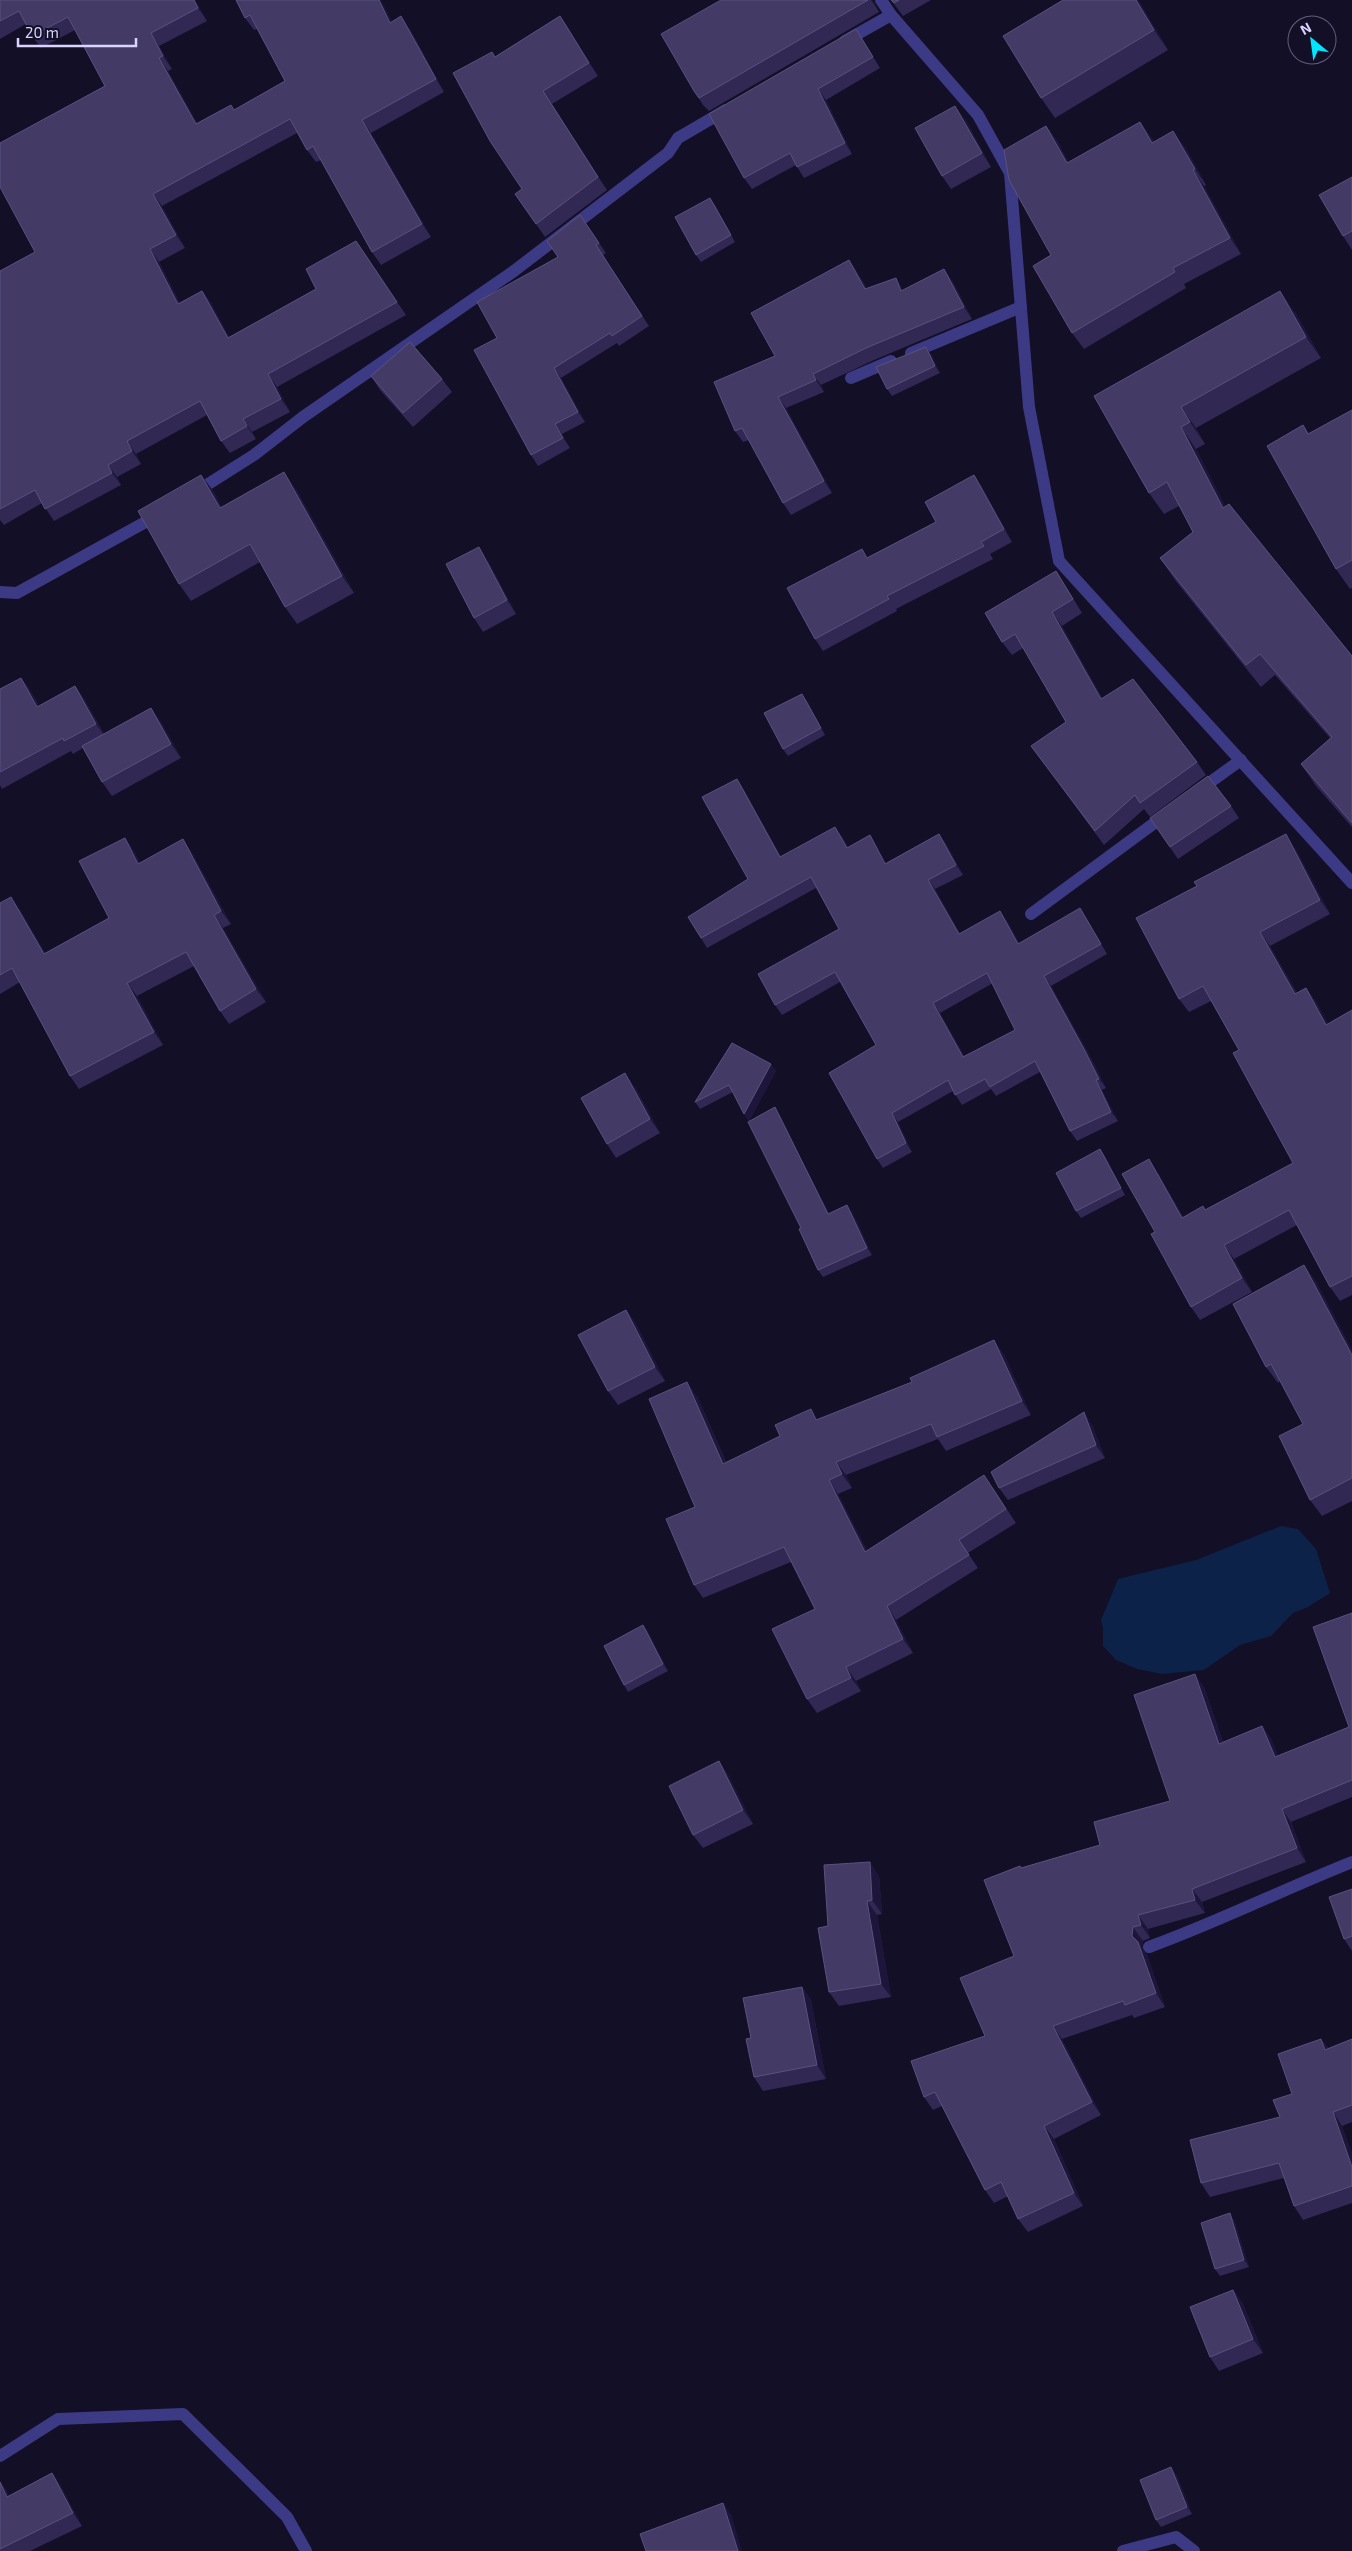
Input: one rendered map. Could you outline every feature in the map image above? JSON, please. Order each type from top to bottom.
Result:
[{"type":"street","points":[[881,0],[891,15],[978,115],[1010,174],[1029,408],[1059,561],[1352,883]]},
{"type":"street","points":[[831,49],[891,15]]},
{"type":"street","points":[[0,592],[17,593],[176,504],[254,455],[304,417],[514,271],[668,152],[678,138],[737,104]]},
{"type":"street","points":[[852,378],[1021,307]]},
{"type":"street","points":[[1031,914],[1241,760]]},
{"type":"street","points":[[1149,1947],[1193,1931],[1284,1889],[1352,1862]]},
{"type":"street","points":[[0,2456],[58,2419],[183,2414],[287,2517],[306,2551]]},
{"type":"street","points":[[1124,2551],[1176,2537],[1194,2551]]},
{"type":"water","points":[[1281,1526],[1298,1529],[1316,1549],[1330,1593],[1308,1607],[1293,1613],[1271,1636],[1240,1645],[1204,1670],[1162,1674],[1137,1669],[1116,1660],[1103,1646],[1101,1620],[1118,1579],[1196,1560]]},
{"type":"building","points":[[0,0],[194,0],[198,8],[151,33],[163,56],[159,58],[196,124],[231,105],[234,110],[285,81],[250,15],[245,18],[236,0],[379,0],[390,23],[401,16],[436,79],[362,120],[422,224],[372,252],[313,146],[307,150],[290,119],[153,194],[176,235],[150,249],[178,304],[202,291],[228,338],[316,289],[306,269],[356,241],[397,302],[268,374],[281,399],[243,419],[247,426],[221,441],[200,401],[127,441],[132,451],[108,465],[112,473],[45,509],[35,490],[0,509],[0,271],[35,252],[0,187],[0,143],[105,86],[68,17],[32,36],[19,11],[0,21]]},
{"type":"building","points":[[721,0],[868,0],[699,98],[661,34]]},
{"type":"building","points":[[1063,0],[1136,0],[1154,30],[1041,98],[1003,36]]},
{"type":"building","points":[[560,16],[589,63],[543,91],[598,177],[536,224],[515,194],[522,189],[490,141],[453,73],[492,52],[495,57]]},
{"type":"building","points":[[856,29],[873,57],[818,89],[845,143],[797,167],[790,153],[744,178],[709,114]]},
{"type":"building","points":[[955,106],[982,153],[942,176],[915,128]]},
{"type":"building","points":[[1140,122],[1152,143],[1173,131],[1195,169],[1193,170],[1230,238],[1173,268],[1175,272],[1072,333],[1033,266],[1051,255],[1009,180],[1004,150],[1046,126],[1067,163]]},
{"type":"building","points":[[1352,177],[1352,231],[1343,236],[1319,195]]},
{"type":"building","points":[[710,198],[731,235],[696,255],[675,217]]},
{"type":"building","points":[[580,215],[599,243],[596,245],[642,316],[612,336],[610,333],[554,368],[578,412],[555,424],[563,438],[531,455],[474,350],[497,338],[477,302],[558,257],[547,241]]},
{"type":"building","points":[[849,260],[865,289],[896,278],[901,291],[944,269],[964,307],[866,348],[813,374],[816,380],[778,397],[824,481],[783,503],[742,428],[735,431],[714,382],[775,356],[751,313]]},
{"type":"building","points":[[1280,291],[1306,337],[1181,407],[1190,422],[1181,427],[1223,508],[1229,504],[1352,656],[1352,823],[1301,764],[1332,737],[1260,654],[1246,665],[1160,558],[1193,532],[1167,482],[1149,493],[1094,396]]},
{"type":"building","points":[[410,342],[442,379],[403,413],[371,376]]},
{"type":"building","points":[[926,347],[935,366],[887,389],[876,367]]},
{"type":"building","points":[[1352,410],[1352,560],[1336,569],[1267,446],[1303,425],[1308,434]]},
{"type":"building","points":[[284,472],[342,576],[285,607],[250,544],[179,584],[138,511],[201,475],[220,508]]},
{"type":"building","points":[[974,475],[1004,529],[981,542],[984,546],[887,596],[889,599],[815,639],[787,588],[862,549],[867,558],[936,522],[925,502]]},
{"type":"building","points":[[479,547],[507,600],[474,618],[446,564]]},
{"type":"building","points":[[1056,571],[1073,599],[1052,612],[1101,699],[1133,679],[1197,762],[1140,803],[1135,795],[1095,831],[1031,746],[1066,722],[1015,634],[1002,642],[985,613]]},
{"type":"building","points":[[21,678],[37,707],[75,686],[96,724],[64,741],[63,738],[0,772],[0,689]]},
{"type":"building","points":[[802,694],[821,728],[783,749],[764,713]]},
{"type":"building","points":[[151,708],[171,744],[102,782],[82,746]]},
{"type":"building","points":[[1208,776],[1231,806],[1170,847],[1150,818]]},
{"type":"building","points":[[737,779],[780,857],[835,827],[847,848],[870,835],[885,864],[939,834],[956,865],[928,880],[959,934],[1000,911],[1018,944],[1080,908],[1101,944],[1044,976],[1099,1079],[1096,1080],[1111,1112],[1070,1131],[1035,1061],[990,1087],[985,1079],[955,1095],[948,1080],[892,1113],[906,1143],[877,1159],[829,1073],[876,1045],[835,972],[775,1005],[758,974],[839,929],[811,877],[701,938],[688,917],[748,879],[702,797]],"holes":[[[987,973],[1015,1030],[963,1057],[933,1003]]]},
{"type":"building","points":[[1286,834],[1320,900],[1260,932],[1295,994],[1306,988],[1326,1025],[1352,1010],[1352,1276],[1330,1287],[1289,1210],[1224,1245],[1242,1278],[1191,1307],[1151,1234],[1155,1232],[1122,1174],[1149,1159],[1182,1218],[1203,1206],[1205,1210],[1293,1163],[1233,1053],[1239,1050],[1203,986],[1179,999],[1136,918],[1197,886],[1194,882]]},
{"type":"building","points":[[125,838],[138,864],[183,839],[221,911],[214,915],[256,989],[220,1011],[186,952],[127,983],[154,1032],[70,1076],[12,968],[0,975],[0,903],[11,897],[44,954],[109,918],[79,861]]},
{"type":"building","points":[[732,1043],[771,1064],[744,1114],[729,1085],[695,1102]]},
{"type":"building","points":[[625,1073],[650,1119],[607,1144],[581,1098]]},
{"type":"building","points":[[775,1107],[828,1214],[847,1205],[867,1248],[818,1270],[799,1229],[801,1228],[748,1122]]},
{"type":"building","points":[[1100,1149],[1121,1188],[1076,1211],[1056,1173]]},
{"type":"building","points":[[1304,1265],[1352,1355],[1352,1478],[1310,1500],[1279,1436],[1303,1424],[1271,1364],[1266,1367],[1233,1304]]},
{"type":"building","points":[[626,1310],[655,1367],[608,1391],[578,1335]]},
{"type":"building","points":[[994,1340],[1022,1401],[937,1437],[931,1424],[836,1462],[842,1474],[829,1480],[865,1552],[984,1475],[1006,1509],[959,1540],[969,1555],[887,1606],[903,1639],[846,1667],[851,1678],[807,1699],[772,1629],[815,1609],[784,1547],[694,1585],[666,1519],[695,1507],[649,1399],[687,1382],[723,1464],[780,1436],[775,1425],[811,1409],[816,1420],[912,1382],[910,1378]]},
{"type":"building","points":[[1084,1412],[1096,1445],[999,1488],[991,1472]]},
{"type":"building","points":[[1352,1613],[1352,1780],[1282,1809],[1297,1848],[1192,1889],[1195,1900],[1138,1915],[1141,1925],[1133,1927],[1132,1936],[1138,1942],[1156,1993],[1125,2005],[1123,2001],[1053,2026],[1092,2102],[1044,2126],[1074,2193],[1018,2219],[1001,2182],[985,2190],[935,2092],[924,2097],[911,2061],[985,2036],[960,1978],[1014,1956],[984,1880],[1020,1866],[1021,1868],[1100,1845],[1094,1822],[1170,1801],[1134,1695],[1195,1674],[1219,1744],[1262,1726],[1275,1757],[1349,1727],[1313,1627]]},
{"type":"building","points":[[643,1625],[663,1664],[624,1685],[604,1646]]},
{"type":"building","points":[[719,1761],[743,1810],[693,1835],[669,1786]]},
{"type":"building","points":[[870,1862],[872,1900],[867,1901],[881,1984],[829,1992],[818,1928],[828,1926],[824,1865]]},
{"type":"building","points":[[1352,1889],[1352,1936],[1344,1939],[1329,1897]]},
{"type":"building","points":[[802,1987],[817,2065],[754,2077],[746,2039],[751,2038],[743,1998]]},
{"type":"building","points":[[1321,2039],[1325,2050],[1352,2039],[1352,2105],[1333,2112],[1352,2167],[1352,2186],[1294,2206],[1279,2163],[1201,2183],[1190,2140],[1280,2117],[1273,2100],[1292,2094],[1278,2054]]},
{"type":"building","points":[[1230,2213],[1244,2260],[1215,2269],[1201,2223]]},
{"type":"building","points":[[1233,2290],[1253,2339],[1210,2357],[1190,2307]]},
{"type":"building","points":[[1171,2467],[1187,2507],[1156,2520],[1140,2480]]},
{"type":"building","points":[[52,2473],[73,2513],[0,2549],[0,2482],[7,2497]]},
{"type":"building","points":[[723,2503],[738,2551],[646,2551],[640,2534]]}]
